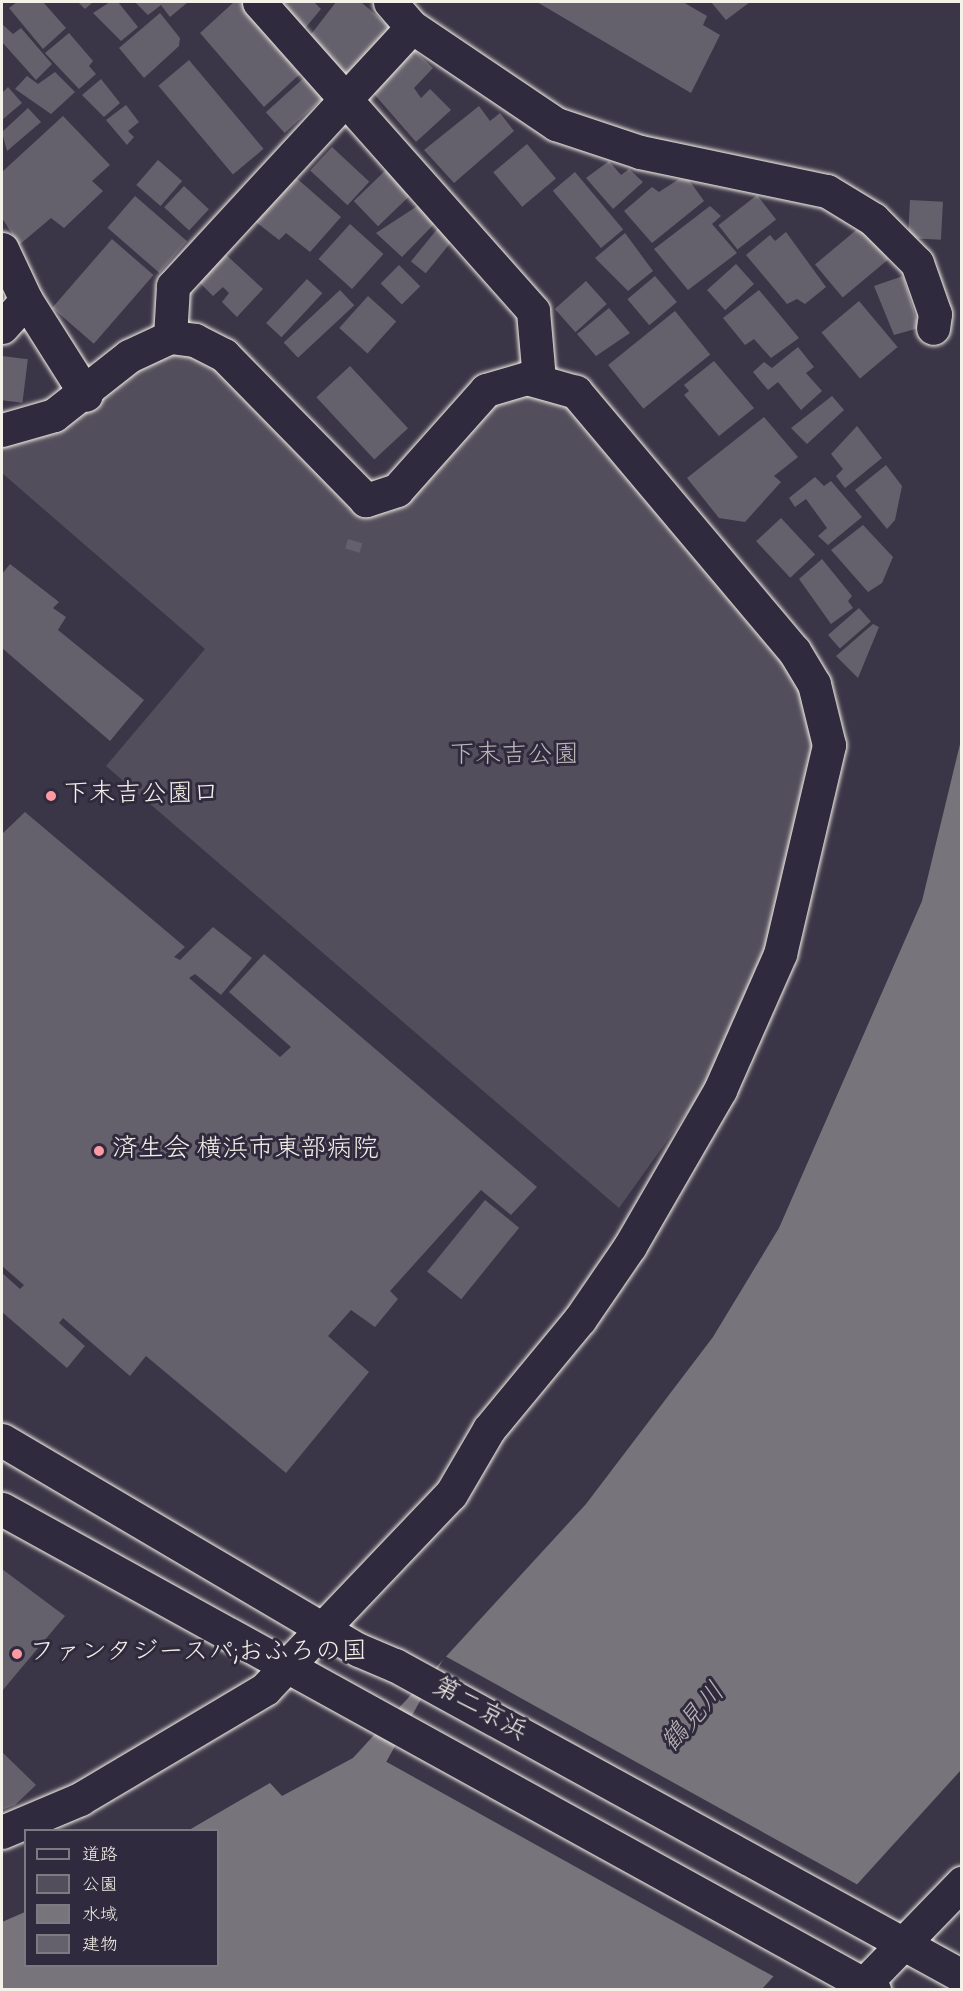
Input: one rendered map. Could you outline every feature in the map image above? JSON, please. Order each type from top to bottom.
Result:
[{"type":"main road","points":[[259,2],[532,311],[539,380]]},
{"type":"main road","points":[[390,2],[412,27],[556,124],[640,152],[827,191],[873,219],[916,263],[935,314],[933,328]]},
{"type":"main road","points":[[170,337],[173,286],[342,97],[412,27]]},
{"type":"main road","points":[[2,249],[26,300],[86,395]]},
{"type":"main road","points":[[2,327],[26,300]]},
{"type":"main road","points":[[2,430],[54,415],[86,395],[129,356],[170,337],[195,340],[224,356],[366,500],[397,490],[486,390],[539,380],[576,392],[605,421],[794,651],[824,712],[829,745],[822,790],[780,954],[720,1090],[662,1197],[580,1319],[489,1429],[451,1494],[321,1628],[292,1665],[265,1689],[80,1799],[2,1832]]},
{"type":"main road","name":"第二京浜","points":[[2,1440],[321,1628],[395,1665],[962,1976]]},
{"type":"main road","points":[[2,1509],[292,1665],[374,1716],[869,1987],[903,1943],[962,1883]]},
{"type":"green space","name":"下末吉公園","points":[[173,352],[193,352],[247,390],[346,503],[364,513],[390,512],[411,500],[495,401],[531,389],[571,400],[786,657],[821,746],[766,950],[711,1079],[619,1208],[106,766],[205,649],[2,473],[2,438],[96,404],[132,368]]},
{"type":"water","name":"鶴見川","points":[[961,740],[961,1770],[762,1989],[2,1990],[2,1922],[24,1912],[24,1967],[219,1967],[219,1829],[191,1829],[270,1783],[282,1796],[353,1758],[586,1504],[713,1337],[779,1228],[922,901]]},
{"type":"pier","points":[[445,1656],[860,1886],[803,1990],[798,1990],[386,1762]]},
{"type":"building","points":[[17,2],[43,2],[66,28],[43,49],[9,8]]},
{"type":"building","points":[[78,2],[93,2],[85,9]]},
{"type":"building","points":[[110,2],[118,2],[138,27],[121,41],[93,13]]},
{"type":"building","points":[[135,2],[188,2],[170,17],[161,5],[148,15]]},
{"type":"building","points":[[234,2],[244,2],[299,62],[293,67],[300,74],[264,107],[200,33]]},
{"type":"building","points":[[279,2],[314,2],[321,9],[302,32]]},
{"type":"building","points":[[336,2],[361,2],[391,28],[346,74],[309,37]]},
{"type":"building","points":[[537,2],[683,2],[707,16],[703,25],[720,35],[691,93]]},
{"type":"building","points":[[711,2],[750,2],[726,20]]},
{"type":"building","points":[[160,13],[180,38],[179,46],[144,78],[119,48]]},
{"type":"building","points":[[2,24],[13,34],[21,28],[52,64],[36,80],[2,42]]},
{"type":"building","points":[[69,33],[93,61],[89,66],[96,74],[79,89],[45,53]]},
{"type":"building","points":[[409,45],[433,68],[414,88],[421,98],[430,89],[451,110],[416,142],[368,87]]},
{"type":"building","points":[[189,60],[264,149],[233,175],[158,86]]},
{"type":"building","points":[[55,72],[75,92],[51,114],[15,89],[27,76],[38,84]]},
{"type":"building","points":[[306,76],[325,97],[285,133],[266,112]]},
{"type":"building","points":[[101,79],[120,103],[104,117],[82,95]]},
{"type":"building","points":[[8,87],[22,103],[2,120],[2,93]]},
{"type":"building","points":[[126,105],[139,122],[128,131],[134,137],[127,145],[106,120]]},
{"type":"building","points":[[479,106],[490,121],[500,113],[514,131],[454,183],[424,150]]},
{"type":"building","points":[[28,108],[41,122],[7,151],[2,132]]},
{"type":"building","points":[[63,116],[110,165],[92,181],[103,191],[64,228],[51,218],[19,245],[2,218],[2,172]]},
{"type":"building","points":[[527,144],[556,178],[522,207],[493,172]]},
{"type":"building","points":[[332,147],[369,182],[347,205],[310,170]]},
{"type":"building","points":[[158,160],[182,181],[161,206],[136,185]]},
{"type":"building","points":[[609,161],[621,175],[629,169],[643,182],[613,209],[586,178]]},
{"type":"building","points":[[389,167],[413,192],[378,226],[354,201]]},
{"type":"building","points":[[575,172],[623,229],[601,248],[553,191]]},
{"type":"building","points":[[294,176],[341,217],[310,252],[286,233],[279,240],[252,219]]},
{"type":"building","points":[[679,179],[689,180],[704,201],[652,243],[624,211],[652,187],[659,192]]},
{"type":"building","points":[[184,186],[209,209],[189,230],[164,207]]},
{"type":"building","points":[[757,195],[776,219],[737,250],[718,225]]},
{"type":"building","points":[[135,196],[187,241],[160,273],[107,228]]},
{"type":"building","points":[[910,200],[943,202],[941,240],[908,238]]},
{"type":"building","points":[[422,203],[439,219],[402,257],[376,233]]},
{"type":"building","points":[[710,206],[721,216],[712,224],[737,253],[688,290],[654,249]]},
{"type":"building","points":[[350,224],[383,254],[352,289],[319,259]]},
{"type":"building","points":[[861,226],[889,259],[843,298],[815,265]]},
{"type":"building","points":[[438,228],[453,240],[426,273],[411,261]]},
{"type":"building","points":[[786,232],[826,287],[805,304],[797,299],[787,304],[746,255],[770,235],[775,241]]},
{"type":"building","points":[[625,233],[653,271],[628,291],[595,258]]},
{"type":"building","points":[[112,239],[154,275],[94,344],[52,308]]},
{"type":"building","points":[[222,251],[263,289],[237,317],[222,302],[229,293],[223,287],[213,296],[197,280]]},
{"type":"building","points":[[736,264],[754,284],[725,310],[707,290]]},
{"type":"building","points":[[399,265],[420,286],[402,305],[381,283]]},
{"type":"building","points":[[655,276],[677,302],[649,325],[627,299]]},
{"type":"building","points":[[903,276],[919,328],[894,335],[874,286]]},
{"type":"building","points":[[307,279],[322,293],[281,337],[266,323]]},
{"type":"building","points":[[586,281],[607,304],[576,332],[555,309]]},
{"type":"building","points":[[340,290],[354,305],[298,358],[284,343]]},
{"type":"building","points":[[759,290],[799,338],[771,358],[754,339],[745,345],[723,318]]},
{"type":"building","points":[[368,296],[396,321],[367,353],[339,328]]},
{"type":"building","points":[[859,301],[898,347],[860,378],[821,332]]},
{"type":"building","points":[[609,308],[630,333],[596,356],[577,334]]},
{"type":"building","points":[[675,311],[710,355],[643,409],[608,365]]},
{"type":"building","points":[[798,347],[814,367],[806,373],[822,391],[801,410],[778,382],[768,390],[753,372],[764,362],[772,368]]},
{"type":"building","points":[[2,356],[28,359],[22,403],[2,400]]},
{"type":"building","points":[[714,361],[754,408],[719,436],[684,395],[689,391],[684,385]]},
{"type":"building","points":[[350,366],[408,428],[374,460],[316,397]]},
{"type":"building","points":[[832,396],[844,410],[807,444],[791,428]]},
{"type":"building","points":[[764,417],[798,457],[774,476],[781,482],[745,522],[719,518],[687,478]]},
{"type":"building","points":[[857,426],[882,458],[845,488],[836,476],[843,469],[831,454]]},
{"type":"building","points":[[886,465],[902,486],[895,520],[887,529],[855,490]]},
{"type":"building","points":[[815,477],[824,486],[831,481],[862,517],[828,545],[818,536],[827,528],[806,499],[795,507],[789,498]]},
{"type":"building","points":[[781,518],[815,555],[790,578],[756,541]]},
{"type":"building","points":[[863,525],[893,557],[882,583],[868,592],[831,550]]},
{"type":"building","points":[[348,539],[362,543],[360,553],[345,549]]},
{"type":"building","points":[[822,559],[852,596],[848,601],[853,608],[831,624],[799,579]]},
{"type":"building","points":[[10,564],[59,602],[53,608],[66,617],[58,630],[144,700],[110,741],[2,648],[2,574]]},
{"type":"building","points":[[859,608],[871,622],[840,648],[828,635]]},
{"type":"building","points":[[873,624],[879,627],[858,678],[836,656]]},
{"type":"building","points":[[25,812],[185,947],[174,957],[180,960],[213,927],[252,958],[221,995],[195,974],[189,978],[280,1057],[291,1047],[229,992],[264,954],[537,1187],[511,1215],[481,1190],[390,1291],[398,1299],[375,1327],[351,1310],[328,1336],[369,1372],[286,1473],[146,1356],[130,1376],[63,1318],[59,1323],[85,1346],[67,1368],[2,1312],[2,1273],[20,1289],[24,1285],[2,1266],[2,834]]},
{"type":"building","points":[[485,1200],[519,1228],[461,1299],[427,1271]]},
{"type":"building","name":"ファンタジースパ;おふろの国","points":[[2,1569],[65,1616],[2,1691]]},
{"type":"building","points":[[2,1752],[36,1785],[15,1805],[2,1810]]},
{"type":"place","name":"下末吉公園口","points":[[51,796]]},
{"type":"place","name":"済生会 横浜市東部病院","points":[[99,1151]]},
{"type":"place","name":"ファンタジースパ;おふろの国","points":[[17,1654]]}]
